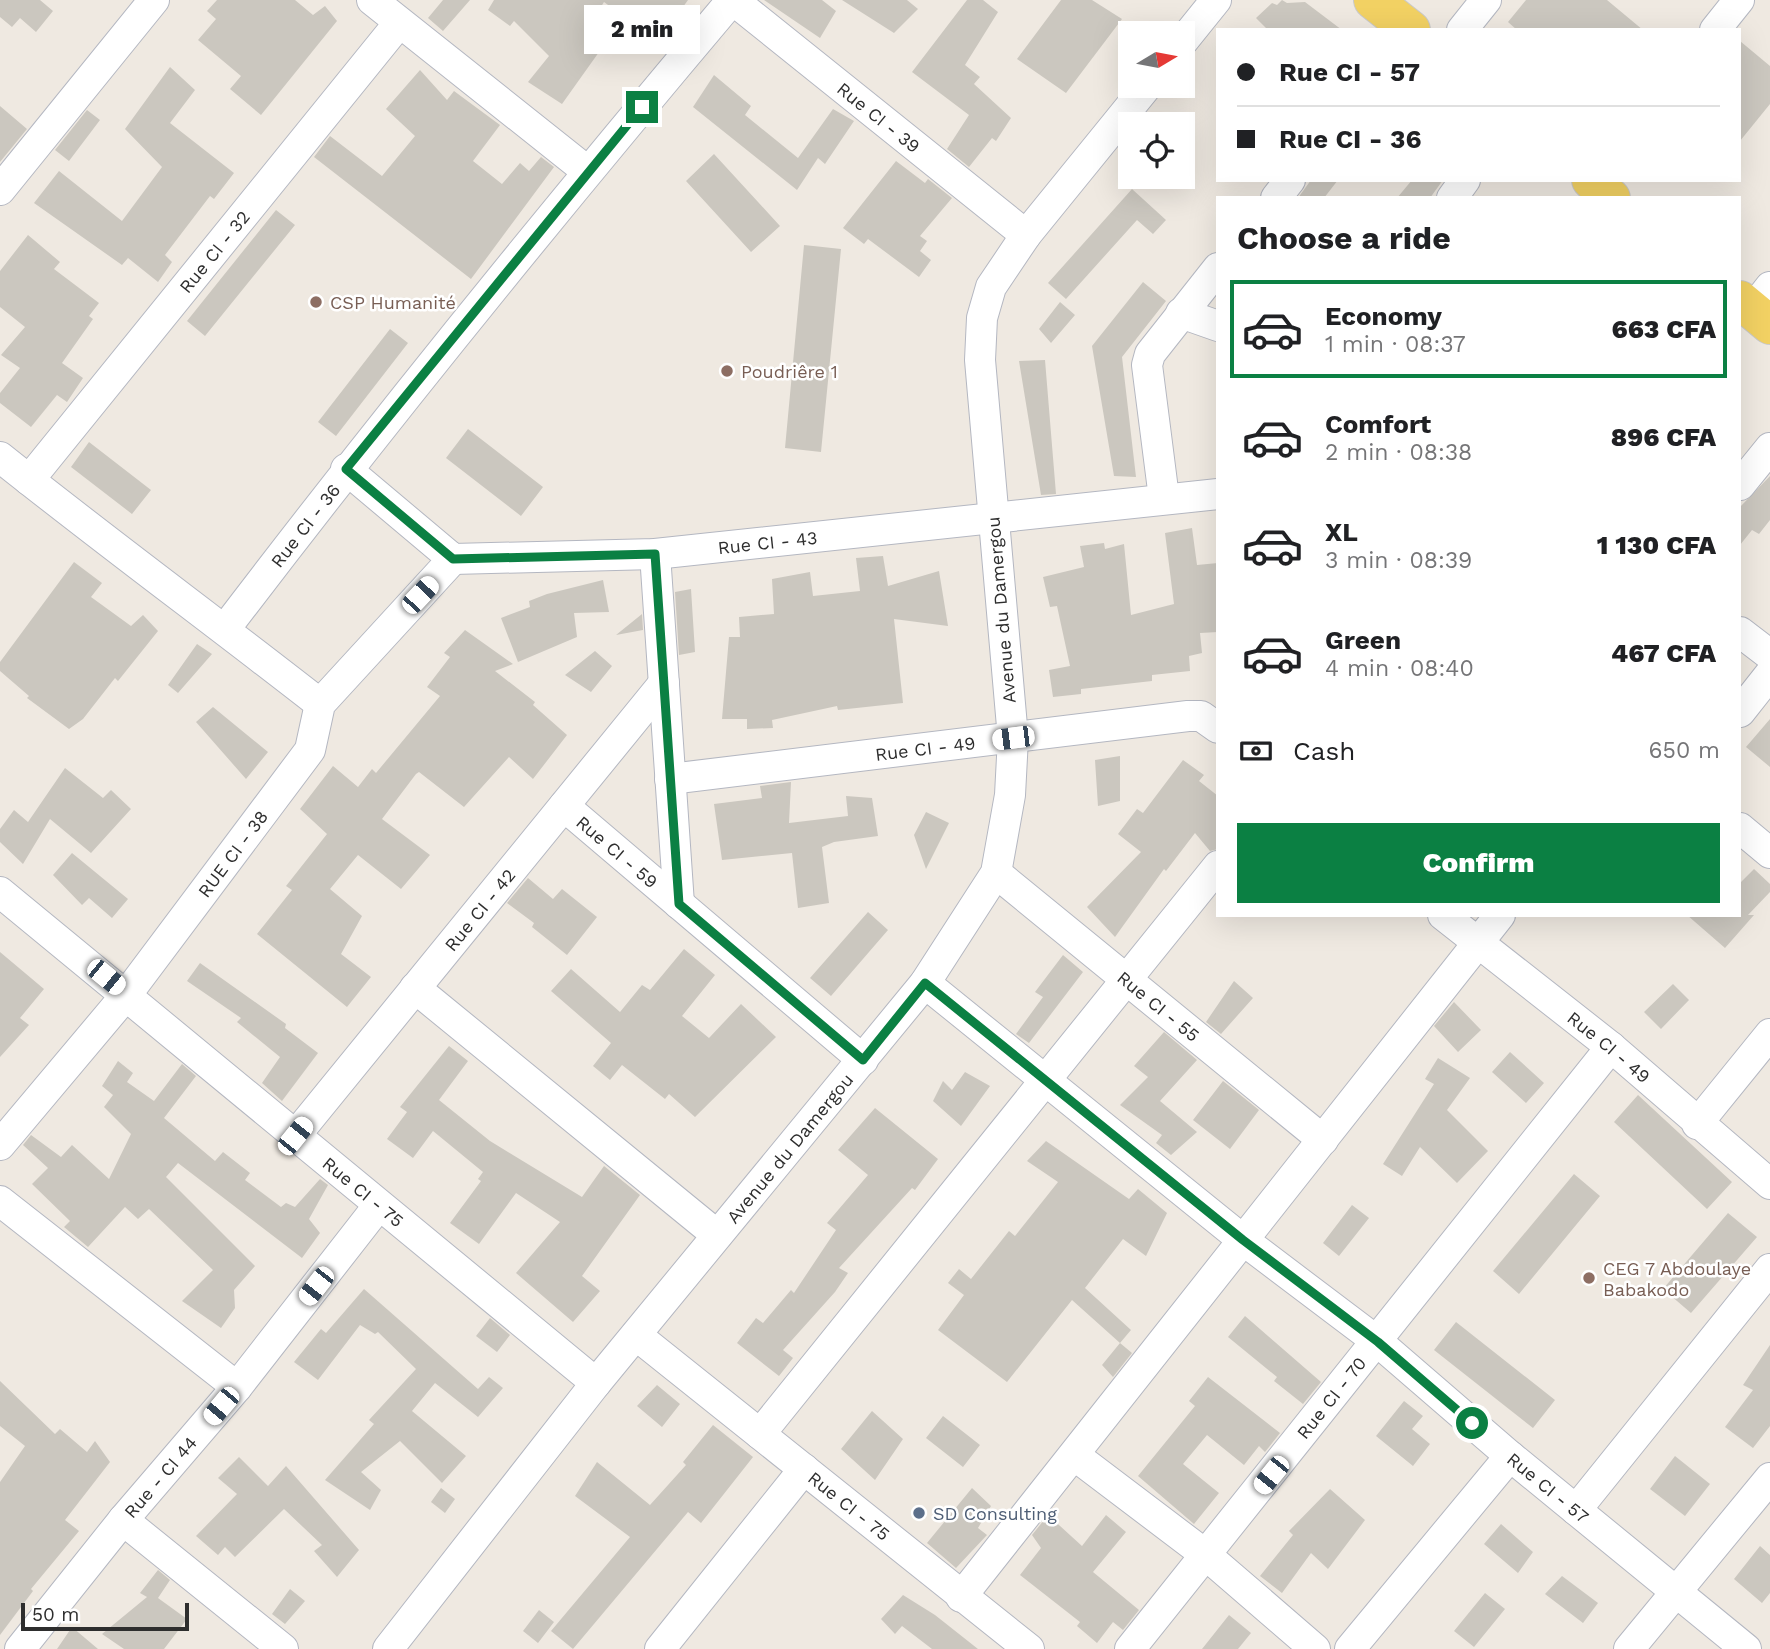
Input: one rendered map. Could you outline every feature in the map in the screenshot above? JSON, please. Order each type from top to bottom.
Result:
[{"type":"main road","points":[[1373,0],[1408,28]]},
{"type":"street","points":[[0,190],[154,0]]},
{"type":"street","points":[[373,0],[587,171]]},
{"type":"street","name":"Rue CI - 36","points":[[225,629],[346,469],[587,171],[732,0]]},
{"type":"street","name":"Rue CI - 39","points":[[732,0],[1026,235]]},
{"type":"street","points":[[1195,26],[1216,0]]},
{"type":"street","points":[[1464,28],[1486,0]]},
{"type":"street","points":[[1717,28],[1739,0]]},
{"type":"street","name":"Rue CI - 32","points":[[29,480],[399,23]]},
{"type":"street","name":"Avenue du Damergou","points":[[388,1649],[596,1383],[925,983],[996,873],[1010,795],[1013,738],[980,360],[982,318],[991,288],[1026,235],[1137,98]]},
{"type":"street","points":[[1278,196],[1288,182]]},
{"type":"street","points":[[1164,498],[1147,365],[1150,354],[1216,270]]},
{"type":"street","points":[[1181,313],[1216,325]]},
{"type":"street","points":[[1741,484],[1770,448]]},
{"type":"street","points":[[0,457],[127,559],[225,629],[320,704],[453,559],[346,469]]},
{"type":"street","name":"Rue CI - 43","points":[[453,559],[655,554],[1216,494]]},
{"type":"street","points":[[655,554],[679,904]]},
{"type":"street","points":[[1741,633],[1770,656]]},
{"type":"street","points":[[1741,711],[1770,674]]},
{"type":"street","name":"Rue CI - 42","points":[[295,1136],[664,683]]},
{"type":"street","name":"RUE CI - 38","points":[[0,1145],[127,994],[310,750],[320,704]]},
{"type":"street","name":"Rue CI - 49","points":[[670,779],[1188,716],[1201,716],[1216,727]]},
{"type":"street","name":"Rue CI - 59","points":[[564,806],[863,1060]]},
{"type":"street","points":[[1741,829],[1770,853]]},
{"type":"street","points":[[760,1434],[1216,868]]},
{"type":"street","name":"Rue CI - 55","points":[[996,873],[1323,1140]]},
{"type":"street","name":"Rue CI - 75","points":[[0,892],[596,1383]]},
{"type":"street","name":"Rue CI - 49","points":[[1445,917],[1611,1047],[1697,1124],[1770,1184]]},
{"type":"street","points":[[961,1597],[1498,917]]},
{"type":"street","name":"Rue CI - 57","points":[[925,983],[1243,1240],[1378,1342],[1510,1456],[1746,1649]]},
{"type":"street","points":[[415,988],[718,1236]]},
{"type":"street","points":[[1697,1124],[1770,1034]]},
{"type":"street","name":"Rue CI - 70","points":[[1130,1649],[1378,1342],[1611,1047]]},
{"type":"street","points":[[0,1201],[237,1387]]},
{"type":"street","name":"Rue - CI 44","points":[[20,1649],[123,1520],[237,1387],[379,1205]]},
{"type":"street","points":[[1576,1510],[1770,1269]]},
{"type":"street","name":"Rue CI - 75","points":[[636,1335],[1029,1649]]},
{"type":"street","points":[[1074,1455],[1206,1555],[1315,1649]]},
{"type":"street","points":[[1350,1649],[1510,1456]]},
{"type":"street","points":[[660,1649],[804,1469]]},
{"type":"street","points":[[1629,1649],[1674,1591],[1770,1478]]},
{"type":"street","points":[[123,1520],[282,1649]]},
{"type":"building","points":[[0,0],[40,0],[53,11],[36,32],[20,18],[12,27],[0,17]]},
{"type":"building","points":[[217,0],[295,0],[313,15],[325,6],[337,21],[261,115],[230,89],[241,76],[198,40],[216,19],[207,11]]},
{"type":"building","points":[[443,0],[470,0],[443,31],[428,18]]},
{"type":"building","points":[[494,0],[688,0],[658,42],[604,2],[586,31],[604,45],[562,104],[528,82],[549,56],[514,21],[510,26],[488,10]]},
{"type":"building","points":[[764,0],[822,0],[836,11],[820,38]]},
{"type":"building","points":[[842,0],[907,0],[918,9],[894,33]]},
{"type":"building","points":[[967,0],[983,0],[998,12],[965,65],[980,77],[974,84],[1011,118],[996,141],[992,138],[969,167],[947,149],[969,115],[912,72]]},
{"type":"building","points":[[1061,0],[1092,0],[1122,19],[1066,93],[1017,59]]},
{"type":"building","points":[[1282,0],[1287,3],[1305,2],[1339,28],[1266,28],[1256,18],[1272,3],[1277,5]]},
{"type":"building","points":[[1526,0],[1607,0],[1641,28],[1515,28],[1508,22]]},
{"type":"building","points":[[1741,42],[1770,66],[1770,104],[1741,140]]},
{"type":"building","points":[[170,67],[195,90],[170,123],[234,173],[214,199],[210,196],[165,255],[172,262],[158,282],[128,258],[122,265],[34,203],[59,171],[122,221],[162,167],[125,129]]},
{"type":"building","points":[[420,70],[447,100],[454,91],[500,125],[473,161],[502,184],[520,163],[529,171],[541,157],[554,167],[471,279],[314,157],[330,136],[382,176],[415,136],[386,109]]},
{"type":"building","points":[[714,75],[751,106],[745,115],[798,158],[833,109],[854,121],[825,164],[818,158],[797,190],[693,107]]},
{"type":"building","points":[[0,106],[27,129],[0,162]]},
{"type":"building","points":[[87,110],[100,120],[69,161],[55,150]]},
{"type":"building","points":[[714,154],[780,226],[751,252],[686,181]]},
{"type":"building","points":[[896,161],[925,183],[928,179],[952,198],[920,236],[927,241],[920,251],[931,260],[919,277],[868,239],[864,244],[843,228]]},
{"type":"building","points":[[1310,182],[1336,182],[1326,196],[1299,196]]},
{"type":"building","points":[[1410,182],[1442,182],[1431,196],[1399,196]]},
{"type":"building","points":[[1132,189],[1166,220],[1153,234],[1137,220],[1066,299],[1048,283]]},
{"type":"building","points":[[276,210],[295,225],[205,336],[187,321]]},
{"type":"building","points":[[28,235],[60,262],[54,269],[99,303],[89,316],[93,319],[62,363],[83,378],[67,402],[57,395],[31,427],[0,403],[0,393],[20,368],[1,355],[25,327],[0,307],[0,271]]},
{"type":"building","points":[[804,245],[841,249],[821,452],[785,448]]},
{"type":"building","points":[[1143,282],[1166,301],[1122,357],[1136,477],[1114,476],[1092,346]]},
{"type":"building","points":[[1060,302],[1075,315],[1051,343],[1039,329]]},
{"type":"building","points":[[390,329],[408,343],[336,436],[318,422]]},
{"type":"building","points":[[1045,360],[1056,494],[1041,495],[1019,361]]},
{"type":"building","points":[[468,429],[543,487],[521,516],[446,458]]},
{"type":"building","points":[[89,442],[151,490],[132,514],[71,467]]},
{"type":"building","points":[[1770,476],[1770,520],[1759,534],[1752,530],[1741,544],[1741,506]]},
{"type":"building","points":[[1192,528],[1197,565],[1216,563],[1216,632],[1200,633],[1202,653],[1189,656],[1190,671],[1152,675],[1152,681],[1081,689],[1081,694],[1053,697],[1049,670],[1070,666],[1057,606],[1050,607],[1043,577],[1084,567],[1080,546],[1104,543],[1105,549],[1124,544],[1131,615],[1174,604],[1165,533]]},
{"type":"building","points":[[883,556],[888,586],[939,571],[948,626],[894,619],[903,703],[838,710],[837,706],[772,720],[773,728],[747,729],[747,719],[722,719],[729,637],[740,637],[739,617],[774,614],[772,579],[810,572],[813,596],[860,591],[856,558]]},
{"type":"building","points":[[74,562],[102,583],[91,597],[131,626],[143,615],[158,631],[118,681],[115,678],[83,719],[69,729],[27,698],[29,696],[0,671],[0,662]]},
{"type":"building","points":[[603,580],[609,612],[574,613],[577,637],[518,662],[501,618],[530,607],[529,601],[547,594]]},
{"type":"building","points":[[691,589],[695,652],[679,655],[675,592]]},
{"type":"building","points":[[642,614],[643,630],[616,635]]},
{"type":"building","points":[[465,630],[513,664],[495,671],[535,702],[533,705],[567,735],[533,779],[509,757],[464,807],[419,772],[416,774],[382,819],[430,855],[401,889],[358,855],[330,889],[362,916],[341,954],[371,977],[347,1007],[257,934],[292,890],[286,886],[327,834],[300,809],[333,766],[358,787],[372,769],[376,773],[440,696],[427,687],[450,657],[444,653]]},
{"type":"building","points":[[197,644],[212,654],[178,693],[168,685]]},
{"type":"building","points":[[595,651],[612,666],[591,692],[565,675]]},
{"type":"building","points":[[213,707],[268,752],[246,779],[196,722]]},
{"type":"building","points":[[1770,719],[1770,767],[1746,747]]},
{"type":"building","points":[[1120,756],[1120,801],[1098,806],[1095,760]]},
{"type":"building","points":[[1183,760],[1204,775],[1199,781],[1216,794],[1216,850],[1210,851],[1195,833],[1166,871],[1164,869],[1115,937],[1087,907],[1141,852],[1118,834],[1137,809],[1143,813]]},
{"type":"building","points":[[65,768],[103,798],[111,790],[131,809],[91,853],[50,819],[23,864],[0,842],[0,829],[14,810],[28,822]]},
{"type":"building","points":[[791,782],[789,823],[848,816],[846,796],[872,798],[878,836],[834,842],[822,847],[829,903],[798,908],[792,853],[722,860],[714,804],[762,798],[760,786]]},
{"type":"building","points":[[926,812],[949,823],[926,869],[914,835]]},
{"type":"building","points":[[72,853],[128,899],[112,918],[89,898],[82,905],[53,875]]},
{"type":"building","points":[[1754,869],[1770,884],[1770,892],[1748,915],[1754,915],[1725,948],[1689,917],[1741,917],[1741,882]]},
{"type":"building","points":[[528,878],[553,899],[562,889],[597,917],[567,955],[532,927],[534,923],[507,903]]},
{"type":"building","points":[[868,912],[888,930],[831,996],[810,978]]},
{"type":"building","points":[[684,949],[715,975],[682,1016],[709,1038],[741,1004],[776,1037],[695,1117],[669,1094],[665,1099],[622,1065],[610,1080],[593,1066],[611,1043],[551,991],[571,969],[620,1012],[642,985],[650,990]]},
{"type":"building","points":[[0,952],[44,989],[20,1018],[29,1025],[0,1057]]},
{"type":"building","points":[[1063,955],[1083,972],[1029,1043],[1016,1034],[1043,997],[1035,992]]},
{"type":"building","points":[[200,963],[286,1024],[285,1028],[318,1053],[282,1101],[262,1083],[280,1057],[237,1022],[241,1018],[187,981]]},
{"type":"building","points":[[1234,981],[1253,998],[1221,1034],[1206,1022]]},
{"type":"building","points":[[1673,984],[1689,1000],[1661,1029],[1644,1012]]},
{"type":"building","points":[[1454,1002],[1481,1030],[1458,1052],[1434,1026]]},
{"type":"building","points":[[1164,1032],[1197,1060],[1160,1101],[1197,1132],[1171,1155],[1156,1143],[1162,1135],[1120,1105],[1148,1077],[1134,1066]]},
{"type":"building","points":[[449,1046],[468,1061],[439,1100],[490,1141],[582,1197],[604,1166],[640,1195],[582,1276],[600,1291],[573,1322],[516,1273],[560,1222],[516,1193],[479,1244],[450,1223],[481,1181],[478,1179],[483,1172],[433,1131],[413,1158],[387,1139],[407,1112],[400,1107]]},
{"type":"building","points":[[1510,1052],[1544,1083],[1526,1103],[1492,1072]]},
{"type":"building","points":[[1438,1058],[1470,1078],[1447,1110],[1488,1151],[1457,1183],[1420,1147],[1402,1176],[1383,1164],[1434,1084],[1425,1079]]},
{"type":"building","points":[[118,1061],[133,1073],[127,1082],[154,1101],[182,1064],[196,1076],[164,1118],[215,1161],[223,1152],[250,1173],[245,1180],[281,1207],[286,1203],[295,1207],[320,1179],[328,1185],[309,1219],[320,1233],[302,1258],[178,1163],[166,1177],[255,1266],[234,1290],[235,1308],[221,1328],[182,1301],[213,1270],[149,1209],[138,1219],[125,1207],[88,1247],[64,1227],[70,1221],[32,1184],[48,1168],[23,1145],[31,1135],[61,1157],[72,1145],[109,1179],[131,1134],[104,1107],[113,1095],[102,1086]]},
{"type":"building","points":[[965,1072],[990,1086],[961,1126],[933,1101],[943,1081],[952,1090]]},
{"type":"building","points":[[1223,1081],[1259,1110],[1230,1149],[1193,1120]]},
{"type":"building","points":[[1638,1095],[1732,1182],[1707,1209],[1614,1122]]},
{"type":"building","points":[[875,1108],[938,1159],[915,1190],[912,1188],[839,1268],[848,1273],[835,1292],[783,1350],[793,1358],[779,1376],[737,1343],[756,1318],[763,1323],[791,1290],[794,1293],[836,1230],[827,1223],[868,1175],[838,1150]]},
{"type":"building","points":[[1046,1141],[1129,1199],[1138,1189],[1167,1213],[1146,1256],[1123,1239],[1085,1288],[1131,1330],[1120,1343],[1072,1300],[1007,1382],[938,1330],[964,1295],[948,1283],[959,1269],[971,1279],[1009,1231],[1015,1236],[1058,1182],[1027,1161]]},
{"type":"building","points":[[1574,1174],[1600,1196],[1519,1294],[1493,1271]]},
{"type":"building","points":[[1352,1205],[1369,1218],[1339,1256],[1323,1243]]},
{"type":"building","points":[[1728,1213],[1757,1237],[1691,1313],[1663,1289]]},
{"type":"building","points":[[364,1289],[478,1389],[489,1377],[503,1388],[478,1417],[435,1383],[412,1411],[466,1456],[442,1483],[400,1441],[361,1472],[381,1490],[370,1510],[325,1480],[374,1424],[369,1420],[416,1369],[378,1332],[375,1334],[360,1325],[318,1380],[294,1362],[321,1329],[326,1333]]},
{"type":"building","points":[[1245,1316],[1321,1382],[1303,1404],[1274,1381],[1277,1377],[1228,1337]]},
{"type":"building","points":[[490,1318],[510,1335],[497,1352],[476,1336]]},
{"type":"building","points":[[1456,1322],[1555,1400],[1533,1428],[1434,1350]]},
{"type":"building","points":[[1120,1343],[1132,1353],[1113,1377],[1102,1365]]},
{"type":"building","points":[[1770,1345],[1770,1426],[1753,1448],[1725,1427],[1753,1390],[1743,1385]]},
{"type":"building","points":[[1208,1377],[1280,1433],[1265,1452],[1259,1446],[1244,1465],[1207,1435],[1183,1464],[1219,1493],[1194,1524],[1138,1476],[1195,1406],[1189,1401]]},
{"type":"building","points":[[0,1381],[55,1434],[60,1429],[87,1452],[95,1441],[110,1462],[65,1520],[79,1531],[31,1589],[33,1591],[0,1635],[0,1482],[25,1446],[0,1426]]},
{"type":"building","points":[[657,1385],[680,1404],[662,1427],[637,1406]]},
{"type":"building","points":[[1404,1401],[1423,1416],[1412,1429],[1430,1444],[1413,1466],[1376,1436]]},
{"type":"building","points":[[872,1411],[903,1439],[875,1480],[841,1449]]},
{"type":"building","points":[[943,1416],[980,1445],[963,1467],[926,1438]]},
{"type":"building","points":[[713,1425],[753,1457],[701,1523],[688,1512],[573,1649],[551,1631],[630,1537],[575,1496],[597,1462],[650,1505],[686,1465],[683,1462]]},
{"type":"building","points":[[1675,1456],[1710,1484],[1685,1516],[1650,1489]]},
{"type":"building","points":[[239,1457],[268,1486],[286,1466],[359,1550],[337,1577],[314,1551],[322,1545],[284,1509],[235,1557],[225,1547],[218,1555],[196,1536],[237,1494],[218,1478]]},
{"type":"building","points":[[441,1488],[455,1499],[445,1513],[431,1502]]},
{"type":"building","points":[[972,1488],[991,1506],[978,1528],[987,1535],[956,1568],[927,1543]]},
{"type":"building","points":[[1330,1489],[1365,1520],[1328,1569],[1311,1553],[1282,1593],[1260,1576],[1293,1535],[1289,1531]]},
{"type":"building","points":[[1048,1515],[1082,1546],[1106,1515],[1126,1532],[1093,1572],[1139,1610],[1123,1630],[1113,1622],[1097,1643],[1077,1626],[1080,1622],[1020,1575],[1041,1548],[1032,1535]]},
{"type":"building","points":[[1501,1524],[1533,1552],[1518,1573],[1484,1544]]},
{"type":"building","points":[[1760,1546],[1770,1555],[1770,1593],[1762,1603],[1734,1579]]},
{"type":"building","points":[[158,1570],[170,1580],[158,1598],[187,1619],[164,1649],[124,1649],[102,1634],[147,1597],[140,1593]]},
{"type":"building","points":[[1562,1576],[1598,1603],[1583,1623],[1545,1594]]},
{"type":"building","points":[[290,1589],[305,1601],[285,1624],[272,1614]]},
{"type":"building","points":[[1485,1593],[1505,1609],[1474,1647],[1454,1631]]},
{"type":"building","points":[[903,1595],[935,1615],[978,1649],[932,1649],[902,1626],[895,1634],[881,1619]]},
{"type":"building","points":[[539,1610],[554,1622],[538,1643],[523,1631]]},
{"type":"building","points":[[1229,1615],[1251,1633],[1238,1649],[1202,1649]]},
{"type":"building","points":[[72,1627],[98,1649],[57,1649]]},
{"type":"place","name":"CSP Humanité","points":[[316,302]]},
{"type":"place","name":"Poudriêre 1","points":[[727,371]]},
{"type":"place","name":"CEG 7 Abdoulaye Babakodo","points":[[1589,1278]]},
{"type":"place","name":"SD Consulting","points":[[919,1513]]},
{"type":"route","points":[[642,107],[346,469],[453,559],[655,554],[679,904],[863,1060],[925,983],[1243,1240],[1378,1342],[1472,1423]]}]
